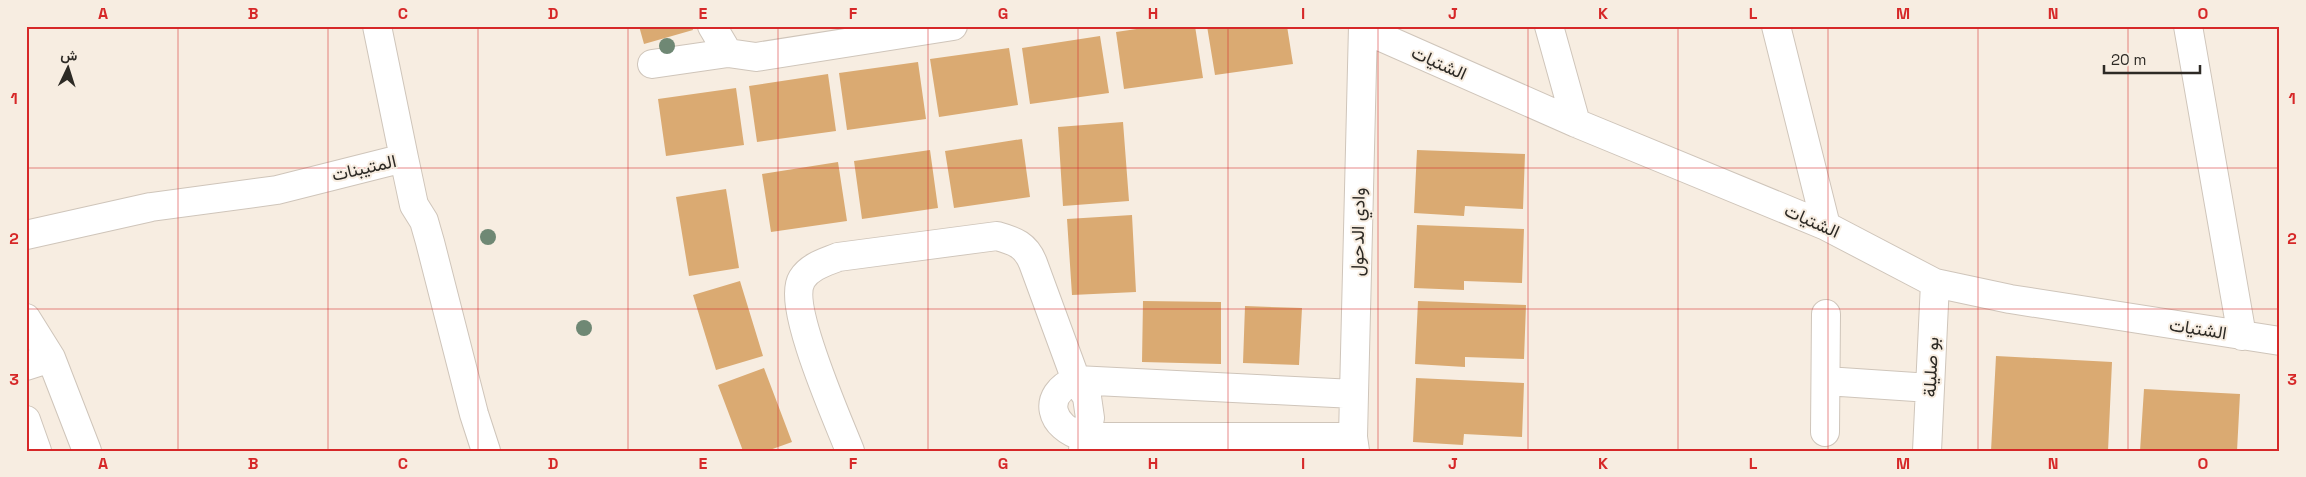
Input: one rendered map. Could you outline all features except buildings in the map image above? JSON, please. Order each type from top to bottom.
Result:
[{"type":"street","points":[[377,26],[404,158]]},
{"type":"street","points":[[712,26],[728,53]]},
{"type":"street","points":[[652,64],[728,53],[756,57],[953,26]]},
{"type":"street","points":[[1549,26],[1576,123]]},
{"type":"street","points":[[1776,26],[1826,226]]},
{"type":"street","points":[[2188,26],[2242,336]]},
{"type":"street","name":"الشتيات","points":[[1363,28],[1576,123],[1826,226],[1935,283],[2010,299],[2280,341]]},
{"type":"street","name":"وادي الدحول","points":[[1354,444],[1363,28]]},
{"type":"street","name":"المتيبنات","points":[[26,235],[151,207],[277,190],[404,158],[414,205],[424,221],[474,414],[486,451]]},
{"type":"street","points":[[850,451],[809,343],[802,319],[798,294],[802,279],[816,266],[838,257],[997,236],[1016,241],[1028,250],[1076,380]]},
{"type":"street","name":"بو صليلة","points":[[1927,451],[1935,283]]},
{"type":"street","points":[[1825,432],[1826,314]]},
{"type":"street","points":[[26,318],[39,362],[87,451]]},
{"type":"street","points":[[1354,394],[1076,380],[1066,384],[1059,391],[1053,410],[1062,428],[1084,444],[1354,444]]},
{"type":"street","points":[[1826,381],[1930,388]]},
{"type":"street","points":[[26,420],[36,451]]}]
